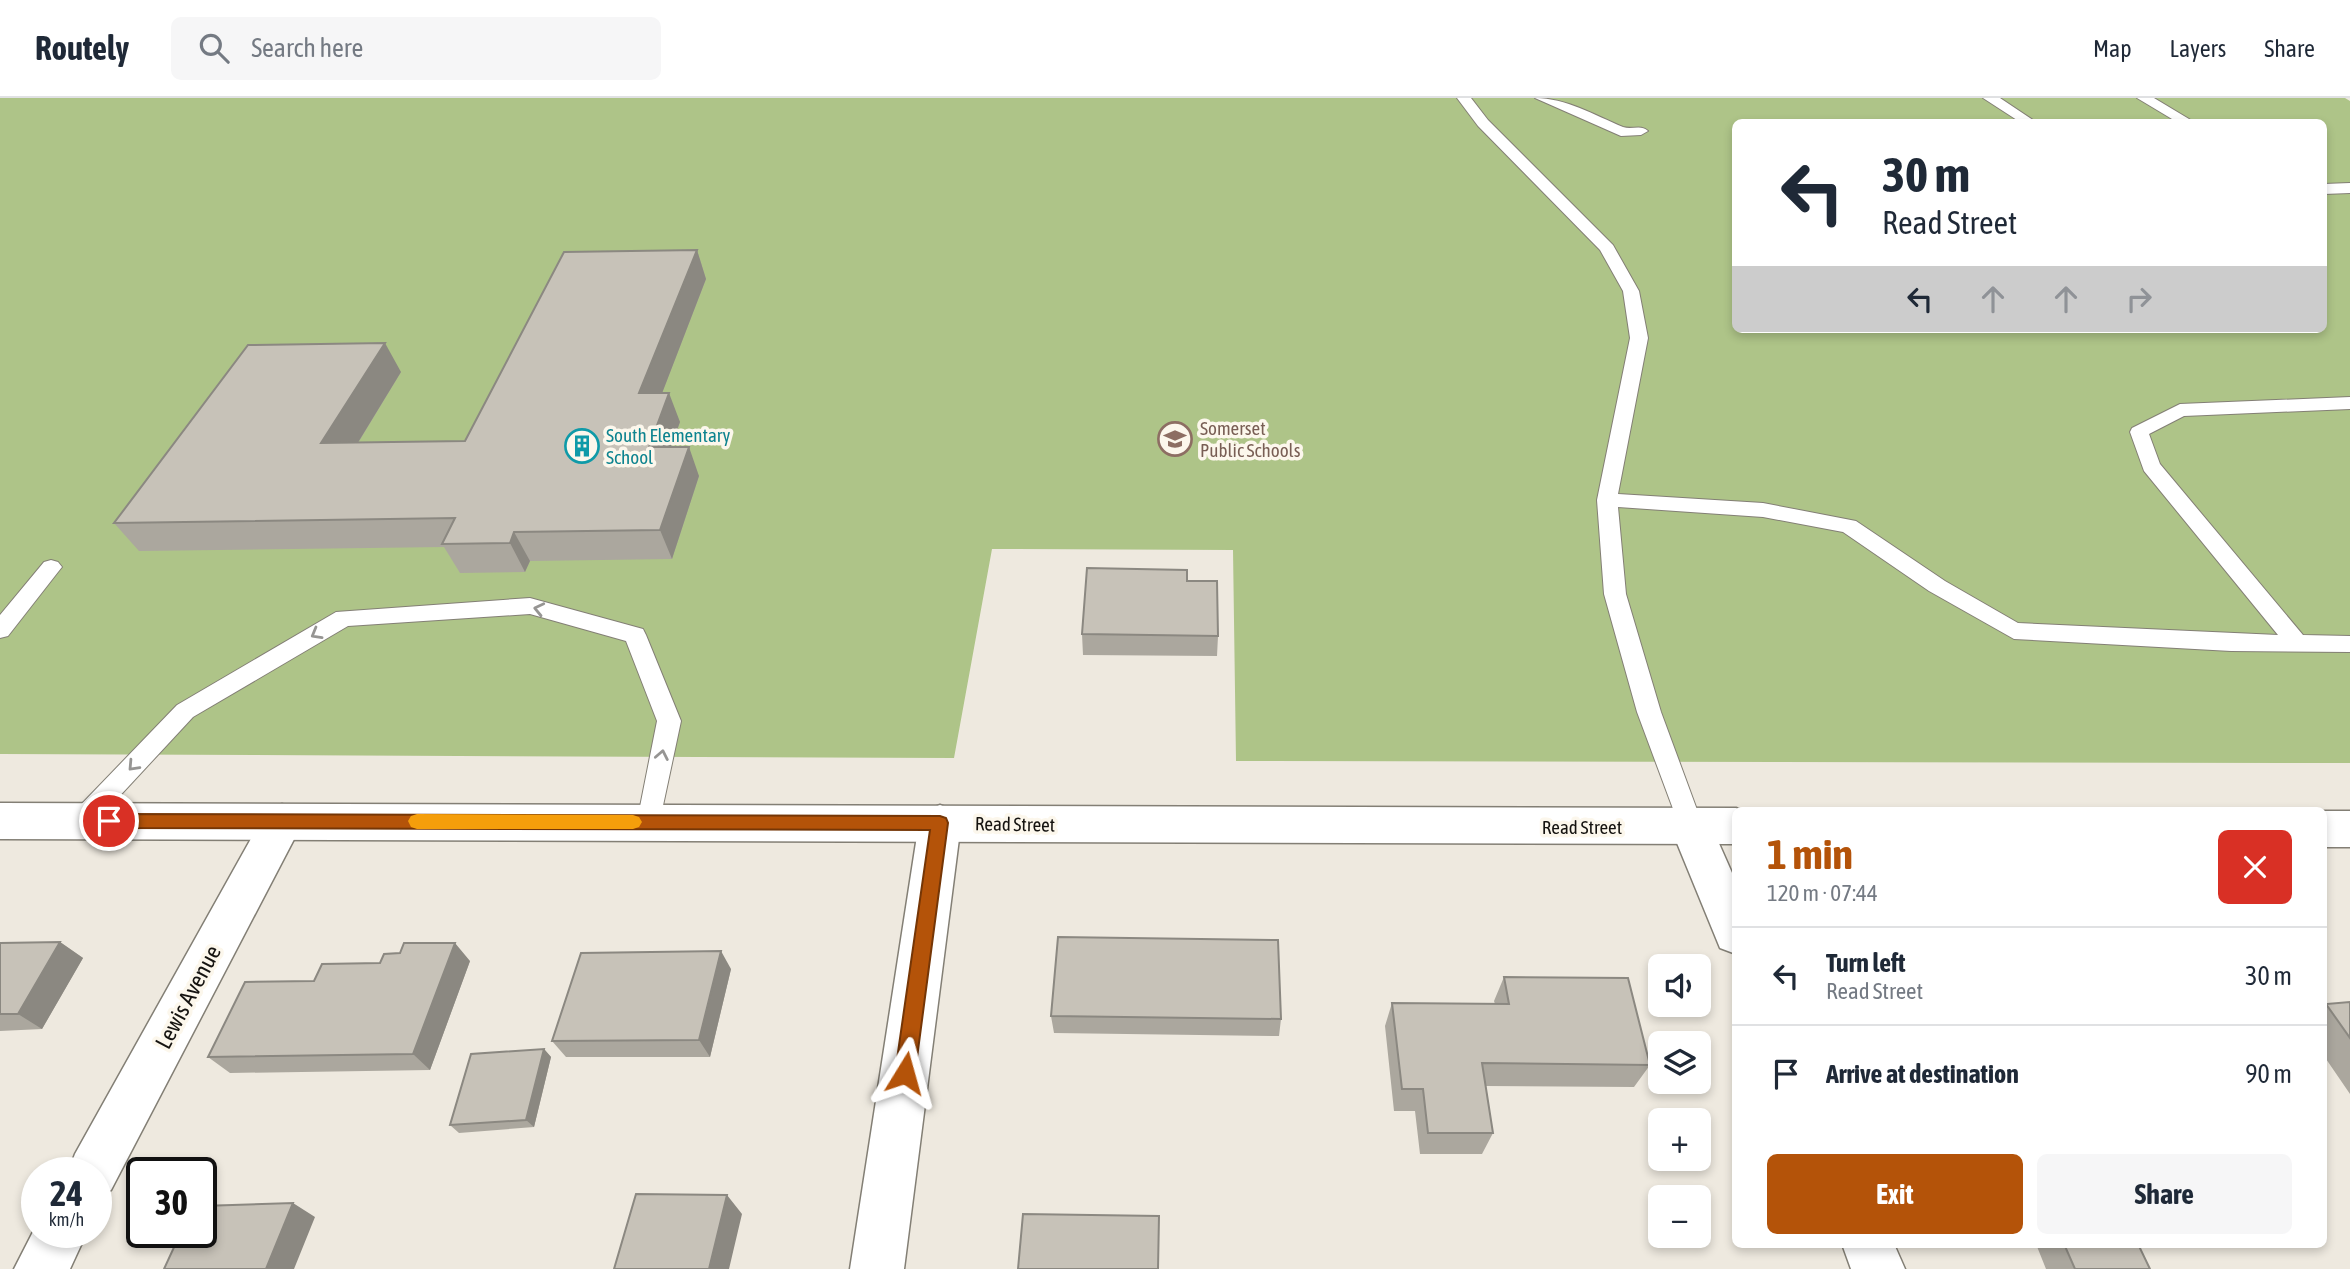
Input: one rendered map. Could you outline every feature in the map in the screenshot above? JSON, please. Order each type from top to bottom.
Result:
[{"type":"main road","name":"Read Street","points":[[0,821],[1732,826]]},
{"type":"main road","name":"Lewis Avenue","points":[[101,1157],[282,822]]},
{"type":"main road","points":[[877,1269],[940,823]]},
{"type":"main road","points":[[1690,826],[1732,925]]},
{"type":"main road","points":[[2327,829],[2350,829]]},
{"type":"main road","points":[[41,1269],[52,1248]]},
{"type":"main road","points":[[1870,1248],[1878,1269]]},
{"type":"lane","points":[[1464,98],[1483,123],[1562,199],[1607,248],[1630,291],[1639,338],[1607,500],[1615,594],[1649,712],[1690,826]]},
{"type":"lane","points":[[1542,98],[1626,133],[1641,131]]},
{"type":"lane","points":[[1990,98],[2024,119]]},
{"type":"lane","points":[[2144,98],[2182,119]]},
{"type":"lane","points":[[2327,189],[2350,188]]},
{"type":"lane","points":[[2298,644],[2151,466],[2139,432],[2180,410],[2350,403]]},
{"type":"lane","points":[[1607,500],[1763,510],[1849,526],[1937,586],[2014,631],[2231,643],[2350,644]]},
{"type":"lane","points":[[0,630],[51,567]]},
{"type":"lane","points":[[81,821],[185,711],[344,618],[530,606],[635,635],[669,720],[649,822]]},
{"type":"green space","name":"Somerset Public Schools","points":[[0,98],[2345,98],[2350,101],[2350,763],[1236,761],[1233,550],[992,549],[954,758],[0,754]]},
{"type":"building","name":"South Elementary School","points":[[697,250],[639,393],[669,393],[649,447],[689,447],[660,530],[514,532],[510,543],[442,544],[455,518],[114,523],[248,345],[385,343],[321,443],[465,441],[564,252]]},
{"type":"building","points":[[1087,568],[1187,570],[1187,581],[1217,581],[1218,636],[1082,634]]},
{"type":"building","points":[[1058,937],[1278,940],[1281,1019],[1051,1016]]},
{"type":"building","points":[[60,942],[18,1014],[0,1014],[0,943]]},
{"type":"building","points":[[404,943],[455,943],[413,1054],[208,1057],[245,982],[314,981],[322,964],[380,963],[384,954],[400,953]]},
{"type":"building","points":[[721,951],[699,1040],[552,1041],[581,953]]},
{"type":"building","points":[[1504,977],[1628,978],[1648,1065],[1482,1063],[1493,1133],[1428,1133],[1423,1089],[1402,1089],[1392,1003],[1509,1004]]},
{"type":"building","points":[[2350,1002],[2350,1038],[2327,1005]]},
{"type":"building","points":[[544,1049],[526,1120],[450,1125],[471,1054]]},
{"type":"building","points":[[636,1194],[727,1195],[709,1269],[614,1269]]},
{"type":"building","points":[[293,1203],[266,1269],[164,1269],[174,1248],[217,1248],[217,1205]]},
{"type":"building","points":[[1023,1214],[1159,1216],[1158,1269],[1018,1269]]},
{"type":"building","points":[[2066,1248],[2140,1248],[2150,1269],[2075,1269]]},
{"type":"slow traffic","points":[[417,821],[633,822]]},
{"type":"place","name":"Somerset Public Schools","points":[[1175,439]]},
{"type":"place","name":"South Elementary School","points":[[582,446]]},
{"type":"route","points":[[109,821],[940,823],[905,1073]]}]
